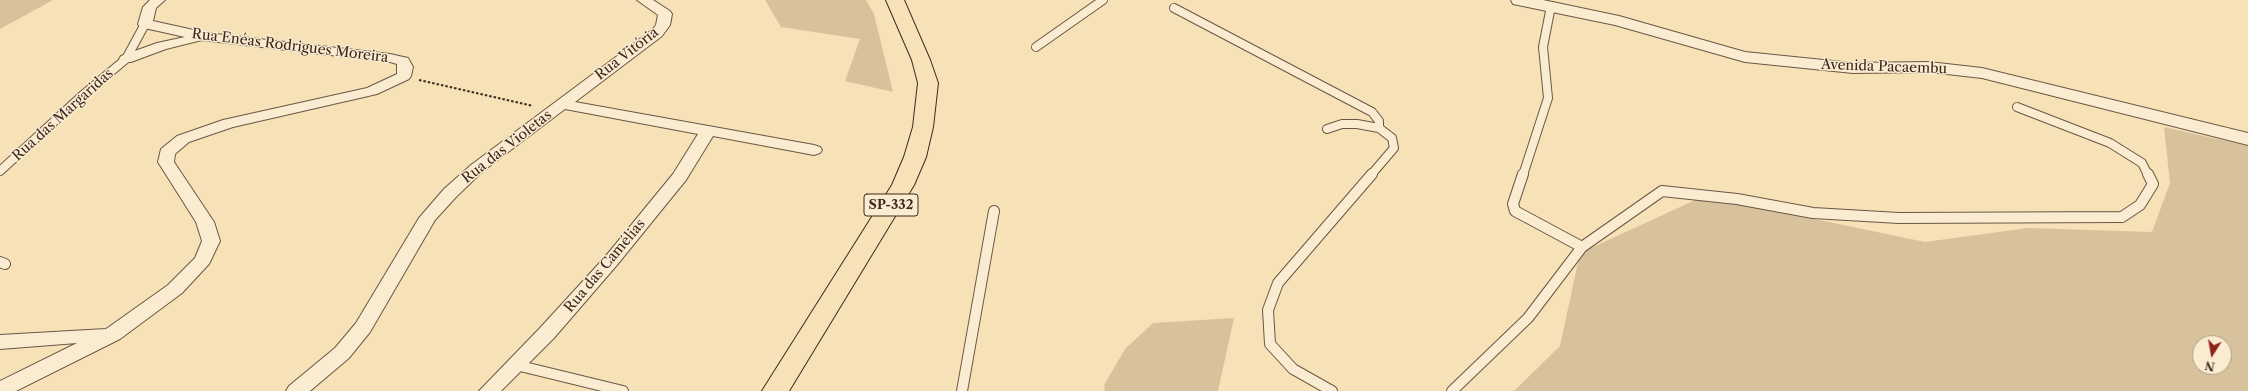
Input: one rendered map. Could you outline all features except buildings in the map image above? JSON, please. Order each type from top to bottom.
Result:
[{"type":"main road","name":"SP-332","points":[[775,391],[903,185],[915,157],[923,127],[928,83],[921,60],[895,0]]},
{"type":"street","points":[[145,24],[150,7],[158,0]]},
{"type":"street","name":"Rua Vitória","points":[[557,107],[646,42],[663,25],[665,14],[644,0]]},
{"type":"street","name":"Avenida Pacaembu","points":[[1520,0],[1619,21],[1684,41],[1745,57],[1853,68],[1929,67],[1982,73],[2248,140]]},
{"type":"street","name":"Rua Enéas Rodrigues Moreira","points":[[0,390],[113,334],[175,289],[204,260],[211,240],[205,222],[166,162],[168,152],[183,139],[206,130],[372,91],[404,76],[406,67],[403,61],[390,58],[207,37],[145,24]]},
{"type":"street","name":"Rua das Margaridas","points":[[126,59],[181,41],[207,37]]},
{"type":"street","name":"Rua das Violetas","points":[[296,391],[342,353],[363,327],[428,218],[450,193],[477,168],[557,107],[708,131],[814,150]]},
{"type":"street","name":"Rua das Camélias","points":[[489,391],[547,333],[611,261],[680,176],[708,131]]},
{"type":"street","points":[[0,342],[113,334]]},
{"type":"lane","points":[[1036,47],[1084,15],[1103,0]]},
{"type":"lane","points":[[1551,6],[1543,47],[1548,98],[1513,204],[1515,211],[1582,247]]},
{"type":"lane","points":[[1174,8],[1372,112],[1379,121],[1379,128]]},
{"type":"lane","name":"Rua das Margaridas","points":[[0,171],[84,94],[126,59],[145,24]]},
{"type":"lane","points":[[1452,391],[1528,318],[1582,247],[1657,194],[1666,190],[1737,199],[1813,213],[1899,218],[2122,216],[2140,205],[2152,184],[2142,163],[2110,143],[2017,107]]},
{"type":"lane","points":[[1327,129],[1342,124],[1357,124],[1379,128],[1392,138],[1394,148],[1278,283],[1268,310],[1270,344],[1293,369],[1332,391]]},
{"type":"lane","points":[[962,391],[994,211]]},
{"type":"lane","points":[[516,365],[624,391]]},
{"type":"path","points":[[404,76],[557,107]]},
{"type":"shaded area","points":[[0,0],[53,0],[0,29]]},
{"type":"shaded area","points":[[765,0],[866,0],[874,14],[893,92],[845,81],[860,39],[781,27]]},
{"type":"shaded area","points":[[2164,127],[2248,146],[2248,391],[1514,391],[1560,346],[1580,253],[1704,196],[1925,242],[2028,228],[2152,232],[2170,183]]},
{"type":"shaded area","points":[[1234,318],[1218,391],[1105,391],[1104,385],[1125,349],[1153,323]]}]
